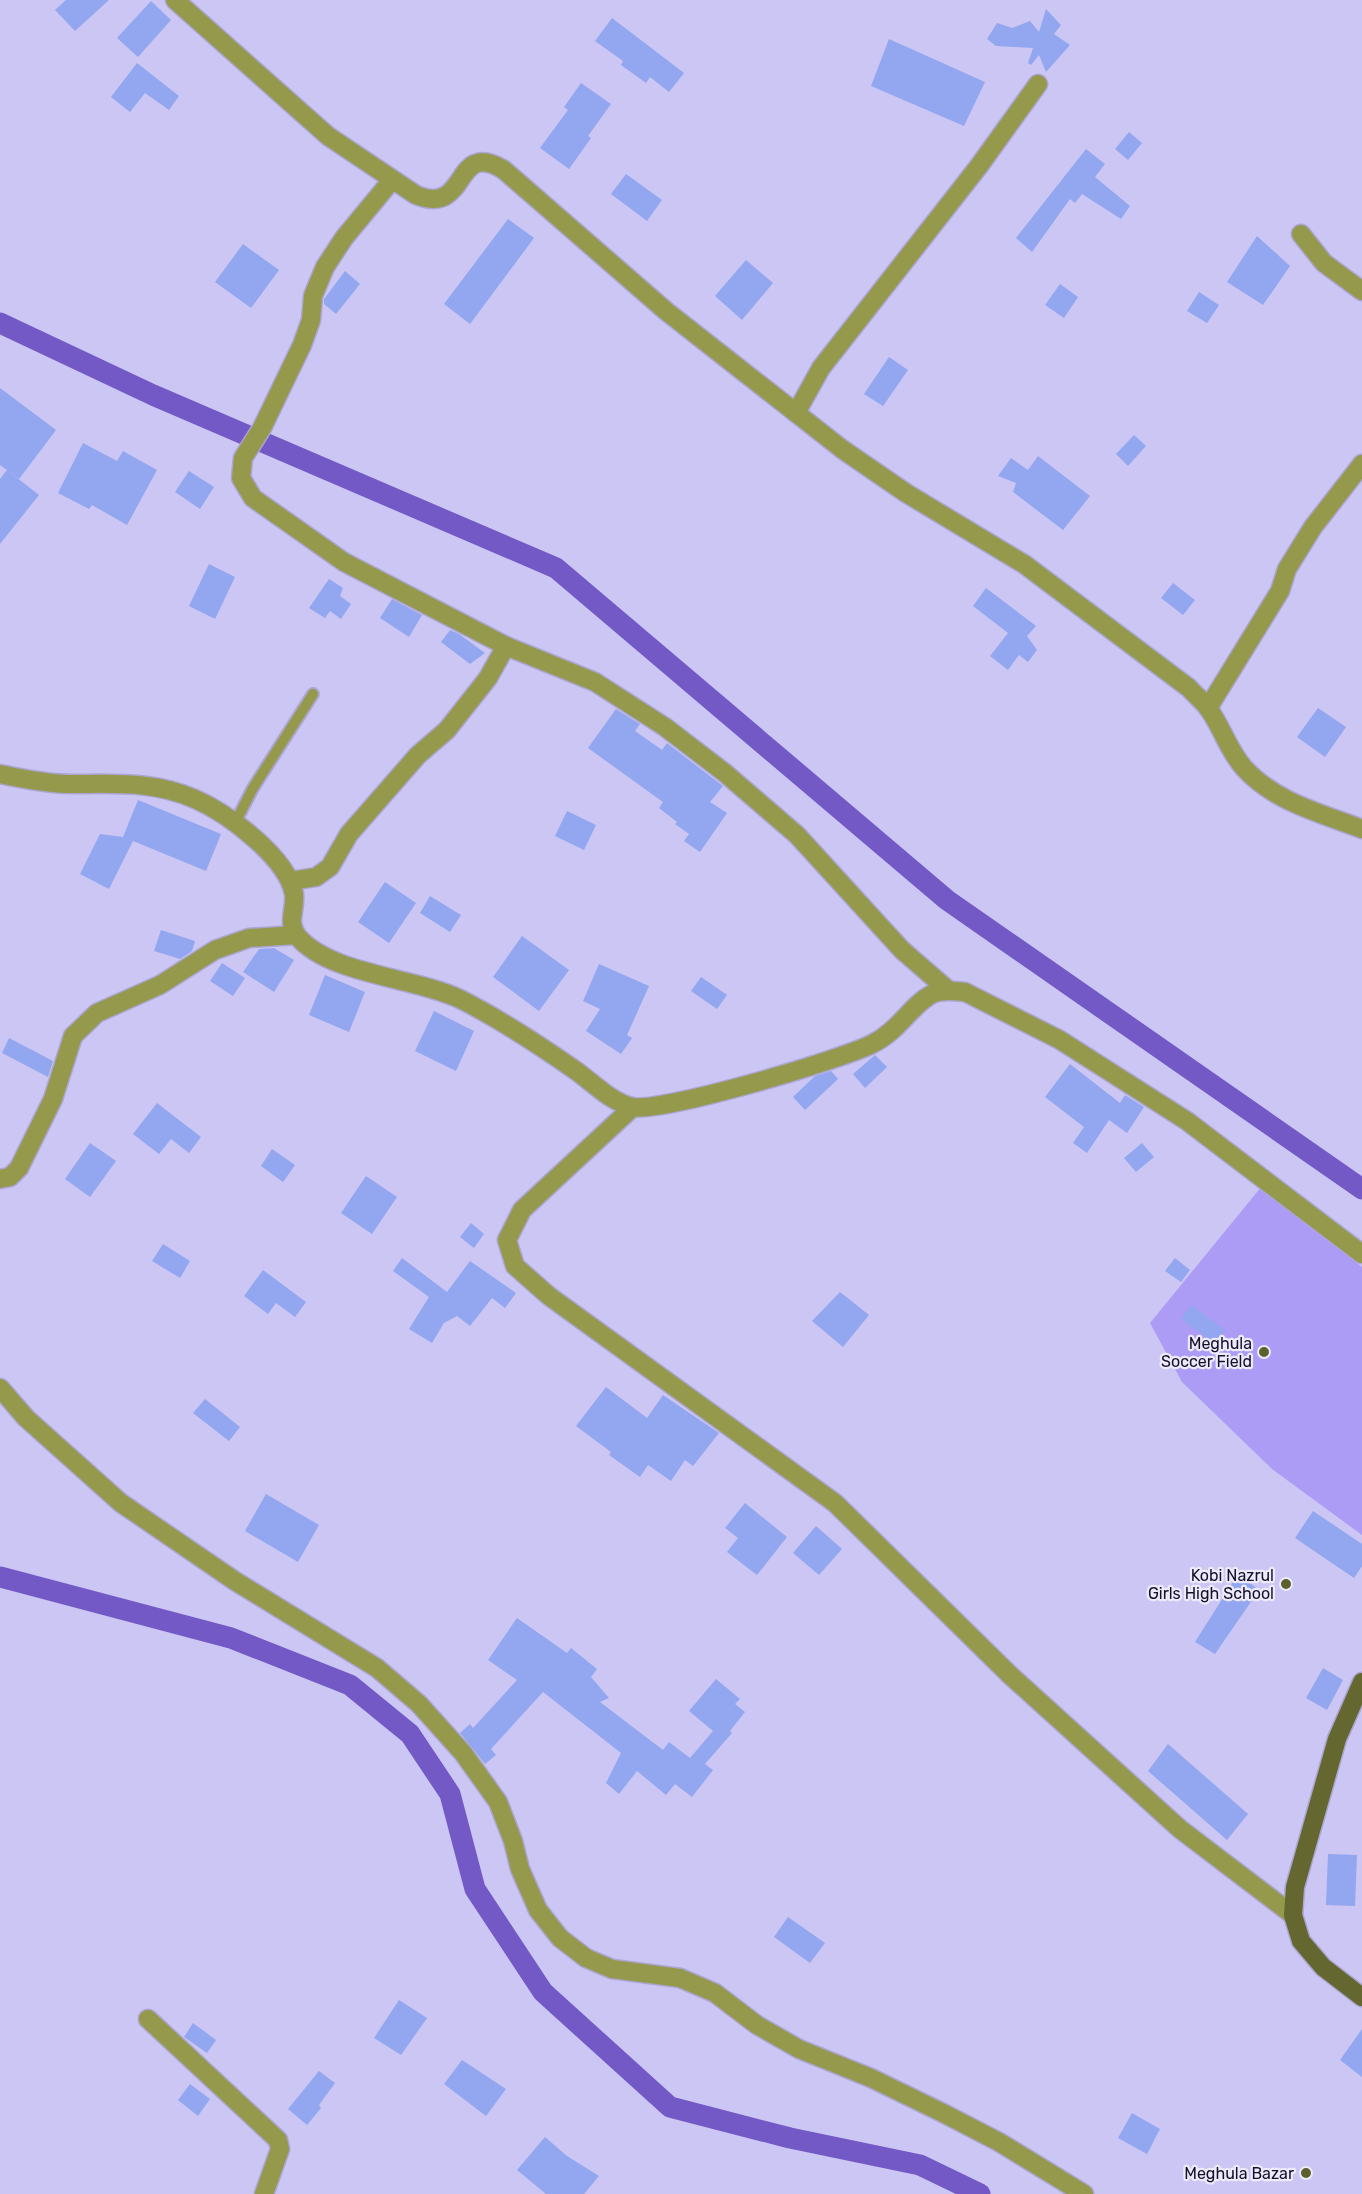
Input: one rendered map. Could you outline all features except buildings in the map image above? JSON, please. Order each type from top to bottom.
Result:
[{"type":"main road","points":[[1362,1682],[1334,1751],[1295,1887],[1293,1915],[1301,1941],[1323,1967],[1362,1997]]},
{"type":"street","points":[[175,0],[328,136],[392,180],[431,201],[443,199],[471,166],[482,161],[492,163],[504,170],[666,311],[796,413],[906,493],[996,545],[1045,579],[1189,688],[1208,708],[1244,768],[1268,788],[1292,803],[1362,829]]},
{"type":"street","points":[[796,413],[821,368],[979,166],[1038,84]]},
{"type":"street","points":[[392,180],[344,238],[325,267],[313,296],[311,320],[302,345],[262,428],[243,458],[241,478],[253,498],[344,562],[506,646],[595,682],[665,727],[726,773],[797,836],[902,950],[948,990]]},
{"type":"street","points":[[1301,234],[1324,263],[1362,291]]},
{"type":"street","points":[[1208,708],[1280,591],[1287,569],[1313,526],[1362,464]]},
{"type":"street","points":[[291,881],[316,877],[330,867],[349,834],[418,755],[447,730],[488,678],[506,646]]},
{"type":"street","points":[[0,774],[70,784],[108,782],[157,785],[196,799],[235,823],[275,859],[291,881],[295,898],[290,919],[296,935],[332,961],[428,987],[458,998],[527,1039],[612,1097],[633,1107],[653,1106],[706,1095],[836,1059],[873,1044],[895,1031],[932,994],[948,990],[965,992],[991,1003],[1060,1040],[1187,1121],[1362,1254]]},
{"type":"street","points":[[0,1179],[10,1177],[19,1168],[53,1099],[74,1036],[97,1013],[160,985],[215,950],[249,938],[296,935]]},
{"type":"street","points":[[633,1107],[522,1210],[507,1240],[514,1266],[549,1296],[835,1503],[1010,1675],[1180,1829],[1293,1915]]},
{"type":"street","points":[[0,1388],[26,1418],[121,1503],[235,1581],[377,1668],[419,1704],[462,1753],[498,1802],[513,1840],[520,1869],[538,1910],[560,1938],[586,1958],[612,1969],[680,1978],[715,1993],[757,2025],[799,2049],[871,2078],[943,2113],[999,2142],[1084,2194]]},
{"type":"street","points":[[148,2019],[278,2140],[280,2149],[264,2194]]},
{"type":"lane","points":[[235,823],[253,788],[313,694]]},
{"type":"shaded area","name":"Meghula Soccer Field","points":[[1262,1186],[1362,1267],[1362,1535],[1272,1469],[1182,1382],[1150,1323]]},
{"type":"waterway","points":[[0,323],[153,395],[556,568],[947,900],[1362,1189]]},
{"type":"waterway","points":[[0,1577],[231,1638],[350,1685],[410,1734],[450,1794],[475,1889],[543,1992],[670,2107],[790,2138],[920,2165],[980,2194]]},
{"type":"place","name":"Meghula Soccer Field","points":[[1264,1352]]},
{"type":"place","name":"Kobi Nazrul Girls High School","points":[[1286,1584]]},
{"type":"place","name":"Meghula Bazar","points":[[1306,2173]]}]
